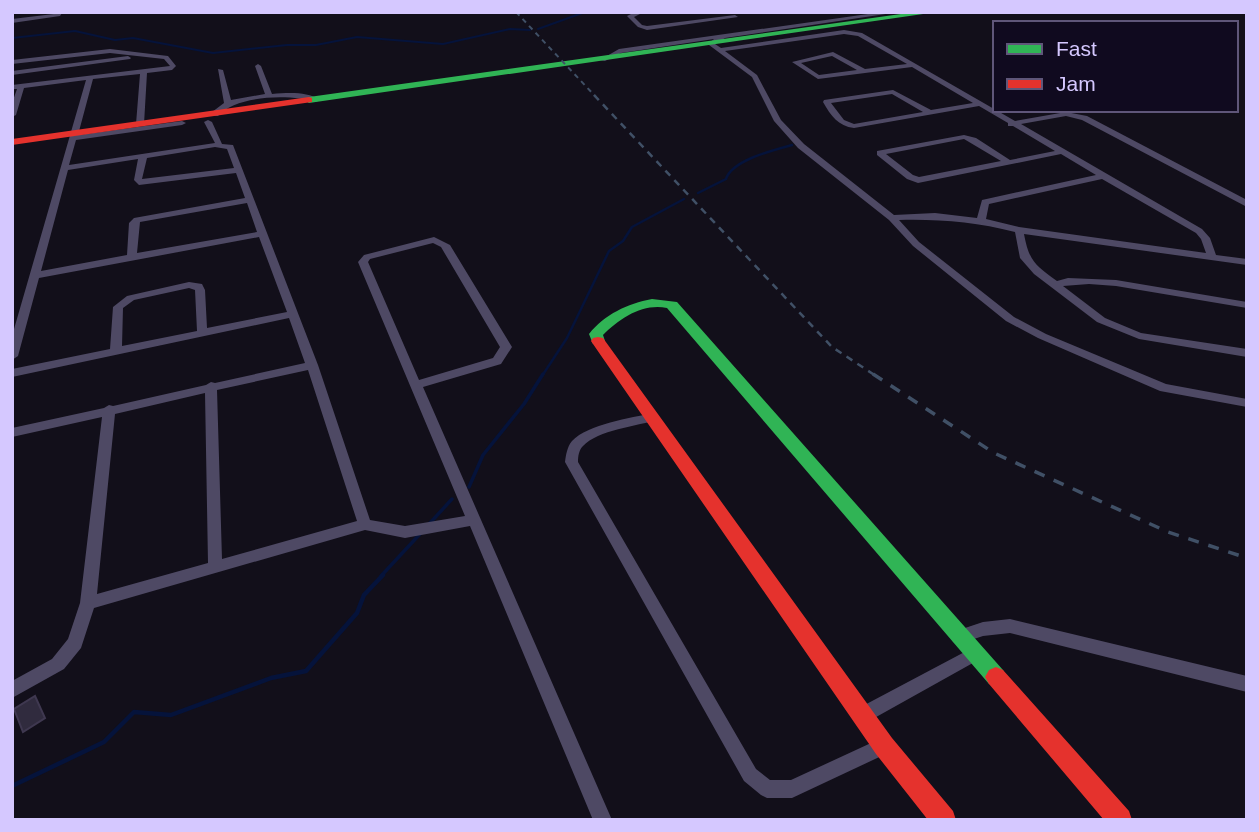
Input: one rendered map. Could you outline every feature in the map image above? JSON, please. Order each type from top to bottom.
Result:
[{"type":"street","points":[[641,12],[630,16],[643,28],[735,17]]},
{"type":"street","points":[[728,12],[759,31]]},
{"type":"street","points":[[718,44],[792,29],[900,13],[933,12]]},
{"type":"street","points":[[12,21],[60,13]]},
{"type":"street","points":[[682,18],[689,23]]},
{"type":"street","points":[[718,44],[759,31],[792,29]]},
{"type":"street","points":[[75,135],[718,44],[848,32],[860,34],[1199,231],[1205,238],[1212,257]]},
{"type":"street","points":[[718,44],[755,76],[765,101],[787,133],[892,218],[916,244],[999,311],[1042,336],[1164,388],[1247,403]]},
{"type":"street","points":[[12,62],[110,51],[166,57],[173,66],[12,87]]},
{"type":"street","points":[[863,71],[833,54],[796,62],[818,77],[912,65]]},
{"type":"street","points":[[12,73],[146,55]]},
{"type":"street","points":[[258,65],[270,97]]},
{"type":"street","points":[[219,142],[217,113],[220,70]]},
{"type":"street","points":[[140,124],[144,71]]},
{"type":"street","points":[[12,356],[37,275],[90,77]]},
{"type":"street","points":[[12,115],[21,86]]},
{"type":"street","points":[[931,113],[893,92],[827,102],[842,124],[850,126],[931,113],[979,104]]},
{"type":"street","points":[[217,113],[270,97],[299,94],[311,96],[316,100]]},
{"type":"street","points":[[1011,124],[1066,114],[1084,118],[1247,204]]},
{"type":"street","points":[[12,142],[182,123]]},
{"type":"street","points":[[1008,162],[964,137],[888,150],[880,155],[918,180],[1061,152]]},
{"type":"street","points":[[66,168],[225,145],[230,147],[312,365],[365,524]]},
{"type":"street","points":[[143,156],[138,180],[142,183],[240,170]]},
{"type":"street","points":[[981,221],[985,202],[1102,176]]},
{"type":"street","points":[[132,257],[134,223],[137,220],[251,200]]},
{"type":"street","points":[[892,218],[935,216],[981,221],[1019,230],[1247,262]]},
{"type":"street","points":[[1019,230],[1023,256],[1038,272],[1101,320],[1139,336],[1247,353]]},
{"type":"street","points":[[37,275],[263,233]]},
{"type":"street","points":[[416,385],[497,360],[506,346],[445,245],[434,240],[376,254],[363,262],[603,820]]},
{"type":"street","points":[[1056,285],[1061,281],[1104,282],[1247,305]]},
{"type":"street","points":[[116,349],[118,307],[131,298],[189,285],[198,286],[200,290],[202,332]]},
{"type":"street","points":[[944,820],[884,746],[599,343],[596,334],[602,326],[650,302],[662,301],[672,305],[1120,820]]},
{"type":"street","points":[[12,316],[24,313]]},
{"type":"street","points":[[12,373],[292,314]]},
{"type":"street","points":[[12,433],[312,365]]},
{"type":"street","points":[[211,386],[215,565]]},
{"type":"street","points":[[12,690],[58,664],[75,643],[88,603],[109,409]]},
{"type":"street","points":[[653,417],[614,427],[580,441],[573,450],[571,462],[750,775],[768,789],[792,789],[884,746]]},
{"type":"street","points":[[88,603],[365,524],[405,532],[474,520]]},
{"type":"street","points":[[959,637],[983,629],[1010,626],[1247,684]]},
{"type":"street","points":[[863,715],[974,654]]},
{"type":"building","points":[[35,696],[45,718],[23,732],[14,709]]},
{"type":"waterway","points":[[538,29],[585,12]]},
{"type":"waterway","points":[[12,38],[75,31],[115,40],[133,38],[213,53],[287,45],[316,45],[357,37],[443,44],[510,29],[530,30]]},
{"type":"waterway","points":[[698,193],[726,179],[736,166],[745,161],[792,145]]},
{"type":"waterway","points":[[542,376],[567,338],[609,251],[623,241],[632,227],[684,199]]},
{"type":"waterway","points":[[469,487],[483,455],[524,404],[543,374]]},
{"type":"waterway","points":[[430,523],[452,499]]},
{"type":"waterway","points":[[381,576],[420,534]]},
{"type":"waterway","points":[[12,786],[104,742],[134,712],[171,715],[271,678],[306,671],[357,613],[364,595],[383,575]]},
{"type":"railway","points":[[516,12],[596,97]]},
{"type":"railway","points":[[594,95],[832,347],[876,376]]},
{"type":"railway","points":[[873,374],[994,453],[1168,532],[1247,558]]},
{"type":"traffic: fast","points":[[309,100],[933,12]]},
{"type":"traffic: fast","points":[[598,341],[596,334],[603,327],[631,309],[652,303],[672,305],[996,677]]},
{"type":"traffic: jam","points":[[12,142],[309,100]]},
{"type":"traffic: jam","points":[[598,341],[884,746],[944,820]]},
{"type":"traffic: jam","points":[[996,677],[1120,820]]}]
